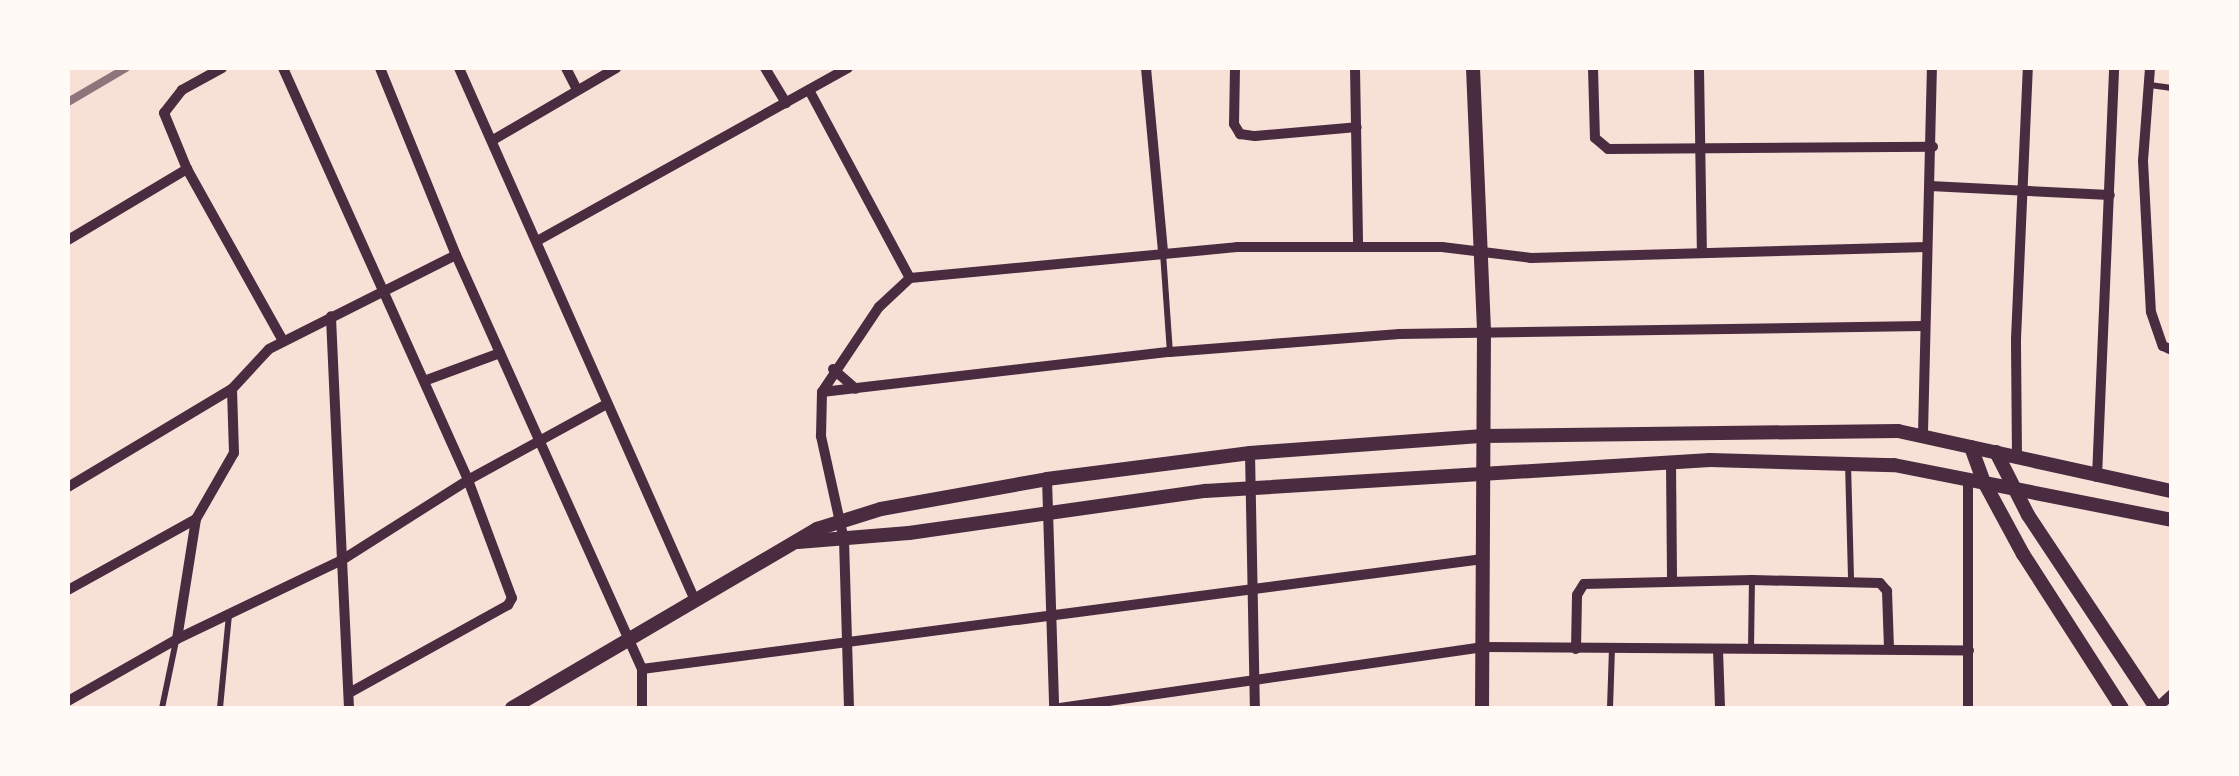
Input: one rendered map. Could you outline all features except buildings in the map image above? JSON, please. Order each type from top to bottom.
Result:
[{"type":"street","points":[[222,68],[182,90],[164,113],[187,169],[283,342]]},
{"type":"street","points":[[282,68],[468,480],[511,602],[348,693]]},
{"type":"street","points":[[380,68],[456,255],[642,669],[642,708]]},
{"type":"street","points":[[459,68],[694,598]]},
{"type":"street","points":[[566,68],[577,90]]},
{"type":"street","points":[[493,140],[616,68]]},
{"type":"street","points":[[765,68],[786,103]]},
{"type":"street","points":[[537,241],[848,68]]},
{"type":"street","points":[[1146,68],[1163,253]]},
{"type":"street","points":[[1235,68],[1234,124],[1240,134],[1356,127]]},
{"type":"street","points":[[1355,68],[1358,246]]},
{"type":"street","points":[[1473,68],[1484,330],[1482,708]]},
{"type":"street","points":[[1593,68],[1594,130],[1602,146],[1620,150],[1932,147]]},
{"type":"street","points":[[1700,68],[1702,253]]},
{"type":"street","points":[[1923,434],[1932,68]]},
{"type":"street","points":[[2017,458],[2015,355],[2028,68]]},
{"type":"street","points":[[2098,477],[2114,68]]},
{"type":"street","points":[[2150,68],[2143,161],[2152,312],[2163,346],[2172,350]]},
{"type":"street","points":[[808,90],[910,278]]},
{"type":"street","points":[[68,240],[187,169]]},
{"type":"street","points":[[1930,186],[2110,195]]},
{"type":"street","points":[[849,708],[844,540],[821,436],[822,392],[833,369],[879,307],[910,278],[1256,246],[1358,246],[1531,258],[1927,247]]},
{"type":"street","points":[[68,487],[232,389],[253,362],[283,342],[456,255]]},
{"type":"street","points":[[330,316],[348,708]]},
{"type":"street","points":[[822,392],[1170,352],[1484,330],[1923,326]]},
{"type":"street","points":[[424,381],[500,353]]},
{"type":"street","points":[[833,369],[856,389]]},
{"type":"street","points":[[176,639],[196,519],[234,453],[232,389]]},
{"type":"street","points":[[68,700],[176,639],[342,560],[468,480],[607,404]]},
{"type":"street","points":[[522,706],[694,598],[840,519],[1047,479],[1250,454],[1483,436],[1923,434],[2172,492]]},
{"type":"street","points":[[1968,708],[1976,481],[1971,446]]},
{"type":"street","points":[[1996,452],[2012,486],[2157,708],[2172,694]]},
{"type":"street","points":[[1250,454],[1255,708]]},
{"type":"street","points":[[797,542],[844,540],[1250,487],[1671,462],[1848,462],[2012,486],[2172,520]]},
{"type":"street","points":[[1671,462],[1672,581]]},
{"type":"street","points":[[1047,479],[1057,708],[1484,646],[1969,650]]},
{"type":"street","points":[[1976,481],[2122,708]]},
{"type":"street","points":[[68,590],[196,519]]},
{"type":"street","points":[[642,669],[847,640],[1251,592],[1483,558]]},
{"type":"street","points":[[1576,649],[1577,595],[1584,584],[1752,580],[1851,581],[1886,586],[1889,648]]},
{"type":"street","points":[[1718,650],[1720,708]]},
{"type":"lane","points":[[2150,85],[2172,88]]},
{"type":"lane","points":[[1163,253],[1170,352]]},
{"type":"lane","points":[[1848,462],[1851,581]]},
{"type":"lane","points":[[1751,649],[1752,580]]},
{"type":"lane","points":[[220,708],[229,614]]},
{"type":"lane","points":[[162,708],[176,639]]},
{"type":"lane","points":[[1610,708],[1612,648]]},
{"type":"railway","points":[[68,102],[126,68]]}]
